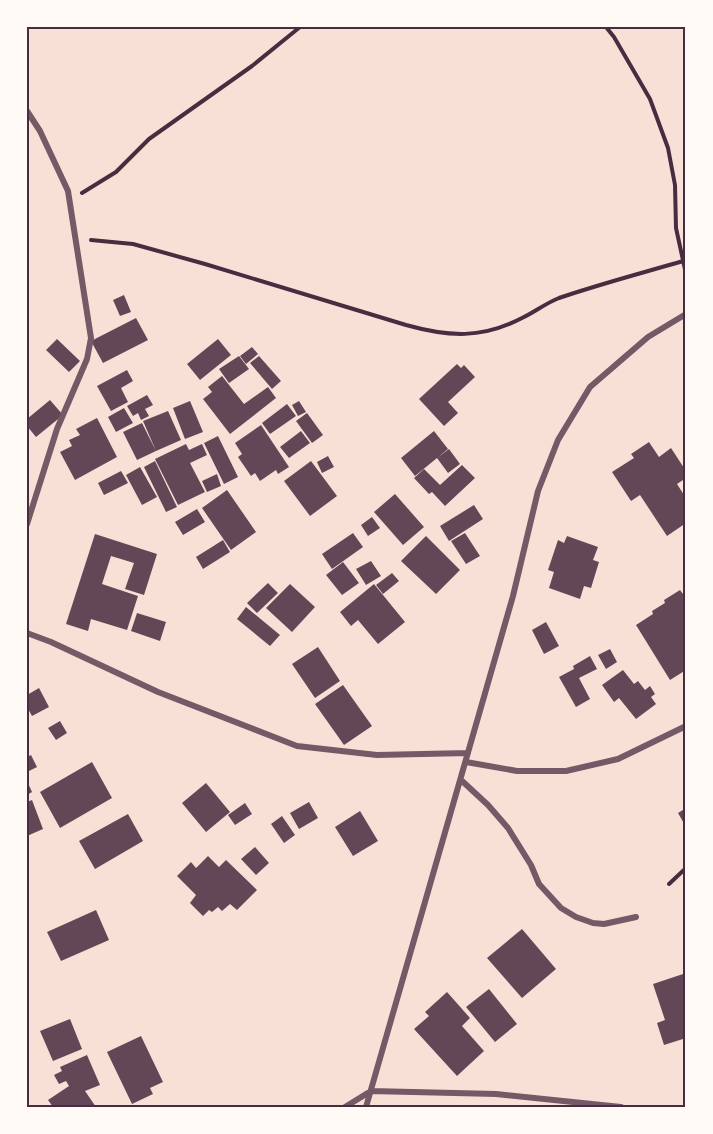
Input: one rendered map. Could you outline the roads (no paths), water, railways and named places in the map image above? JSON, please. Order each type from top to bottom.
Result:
[{"type":"street","points":[[27,111],[40,131],[68,191],[91,338],[87,359],[57,429],[27,524]]},
{"type":"street","points":[[366,1107],[513,596],[538,491],[558,440],[590,387],[648,337],[686,314]]},
{"type":"street","points":[[27,633],[72,651],[158,692],[297,746],[377,755],[468,753]]},
{"type":"street","points":[[466,762],[517,771],[566,771],[618,759],[686,726]]},
{"type":"street","points":[[461,780],[488,805],[508,828],[531,865],[539,884],[561,908],[593,923],[611,923],[636,916]]},
{"type":"street","points":[[345,1107],[371,1091],[496,1094],[621,1107]]}]
